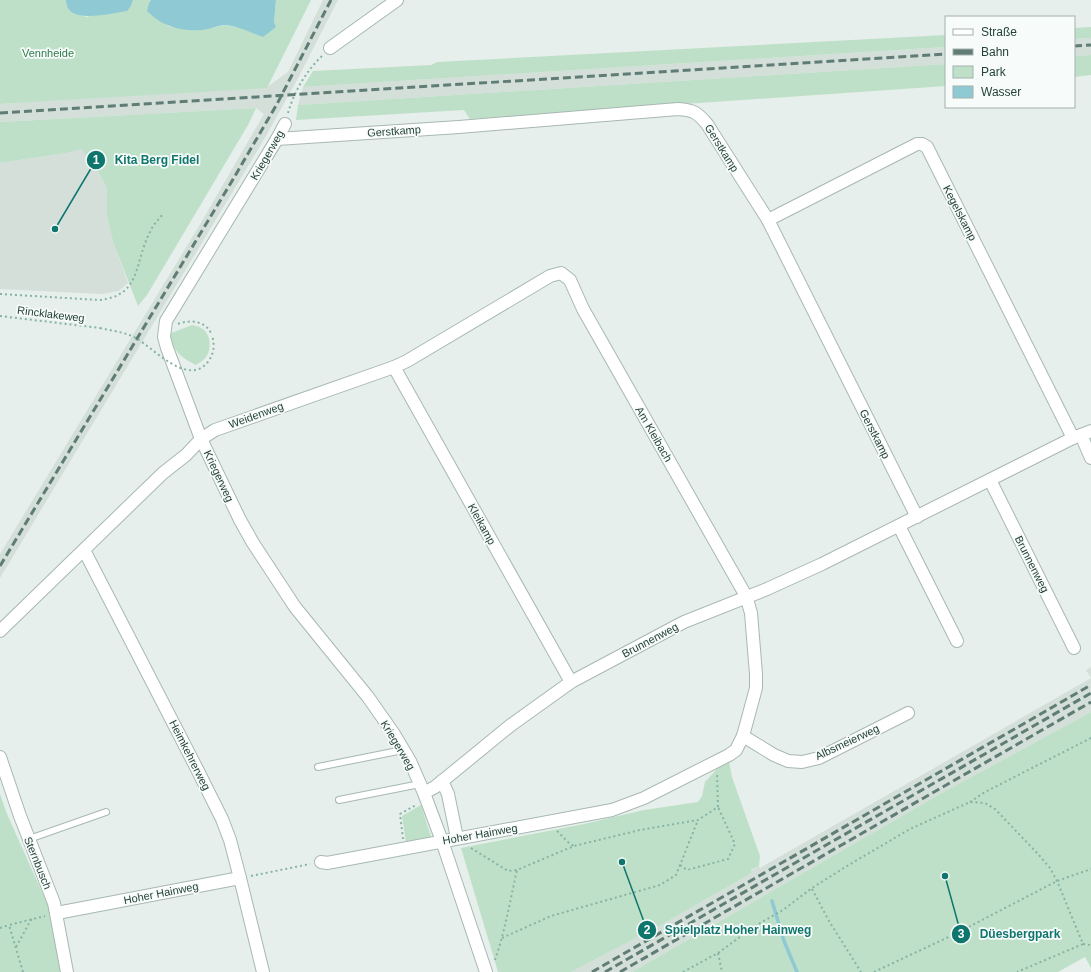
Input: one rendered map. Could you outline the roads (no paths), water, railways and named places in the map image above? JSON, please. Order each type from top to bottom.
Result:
[{"type":"street","points":[[330,48],[397,0]]},
{"type":"street","name":"Gerstkamp","points":[[277,139],[459,127],[678,109],[691,110],[700,116],[707,124],[768,220],[917,517]]},
{"type":"street","name":"Kriegerweg","points":[[285,124],[166,321],[164,337],[201,439],[240,520],[269,569],[295,607],[368,697],[410,761],[424,792],[490,969]]},
{"type":"street","name":"Kegelskamp","points":[[768,220],[918,144],[922,144],[927,147],[1081,435]]},
{"type":"street","name":"Weidenweg","points":[[0,631],[163,473],[201,439],[215,430],[394,367],[407,361],[550,276],[561,272]]},
{"type":"street","name":"Am Kleibach","points":[[561,272],[570,280],[583,309],[746,596]]},
{"type":"street","name":"Kleikamp","points":[[394,367],[571,682]]},
{"type":"street","points":[[1081,435],[1091,458]]},
{"type":"street","name":"Brunnenweg","points":[[424,792],[435,788],[511,725],[571,682],[684,622],[746,596],[767,589],[822,564],[1081,435]]},
{"type":"street","name":"Brunnenweg","points":[[990,480],[1074,648]]},
{"type":"street","points":[[899,526],[957,641]]},
{"type":"street","name":"Heimkehrerweg","points":[[84,550],[198,770],[222,820],[230,840],[263,972]]},
{"type":"street","name":"Hoher Hainweg","points":[[321,862],[327,863],[612,810],[636,802],[736,750],[743,736],[756,688],[751,612],[746,596]]},
{"type":"street","name":"Albsmeierweg","points":[[743,736],[774,755],[788,761],[802,762],[819,758],[908,713]]},
{"type":"street","name":"Sternbusch","points":[[0,757],[29,839],[54,903],[67,972]]},
{"type":"street","points":[[442,781],[448,794],[457,838]]},
{"type":"street","name":"Hoher Hainweg","points":[[57,913],[240,878]]},
{"type":"lane","points":[[318,767],[404,750]]},
{"type":"lane","points":[[339,800],[424,792]]},
{"type":"lane","points":[[29,839],[106,812]]},
{"type":"water","points":[[66,0],[133,0],[127,11],[90,16],[73,13],[68,8]]},
{"type":"water","points":[[151,0],[276,0],[274,22],[276,27],[263,37],[229,25],[221,25],[203,30],[180,29],[159,21],[147,11]]},
{"type":"waterway","points":[[772,901],[784,941],[797,972]]},
{"type":"railway","points":[[0,566],[232,181],[277,104],[331,0]]},
{"type":"railway","points":[[1075,46],[1091,45]]},
{"type":"railway","points":[[0,113],[945,54]]},
{"type":"railway","points":[[592,972],[1091,685]]},
{"type":"railway","points":[[605,972],[1091,693]]},
{"type":"railway","points":[[620,972],[1091,702]]},
{"type":"place","name":"Kita Berg Fidel","points":[[55,229]]},
{"type":"place","name":"Spielplatz Hoher Hainweg","points":[[622,862]]},
{"type":"place","name":"Düesbergpark","points":[[945,876]]},
{"type":"park label","name":"Vennheide","points":[[48,53]]}]
